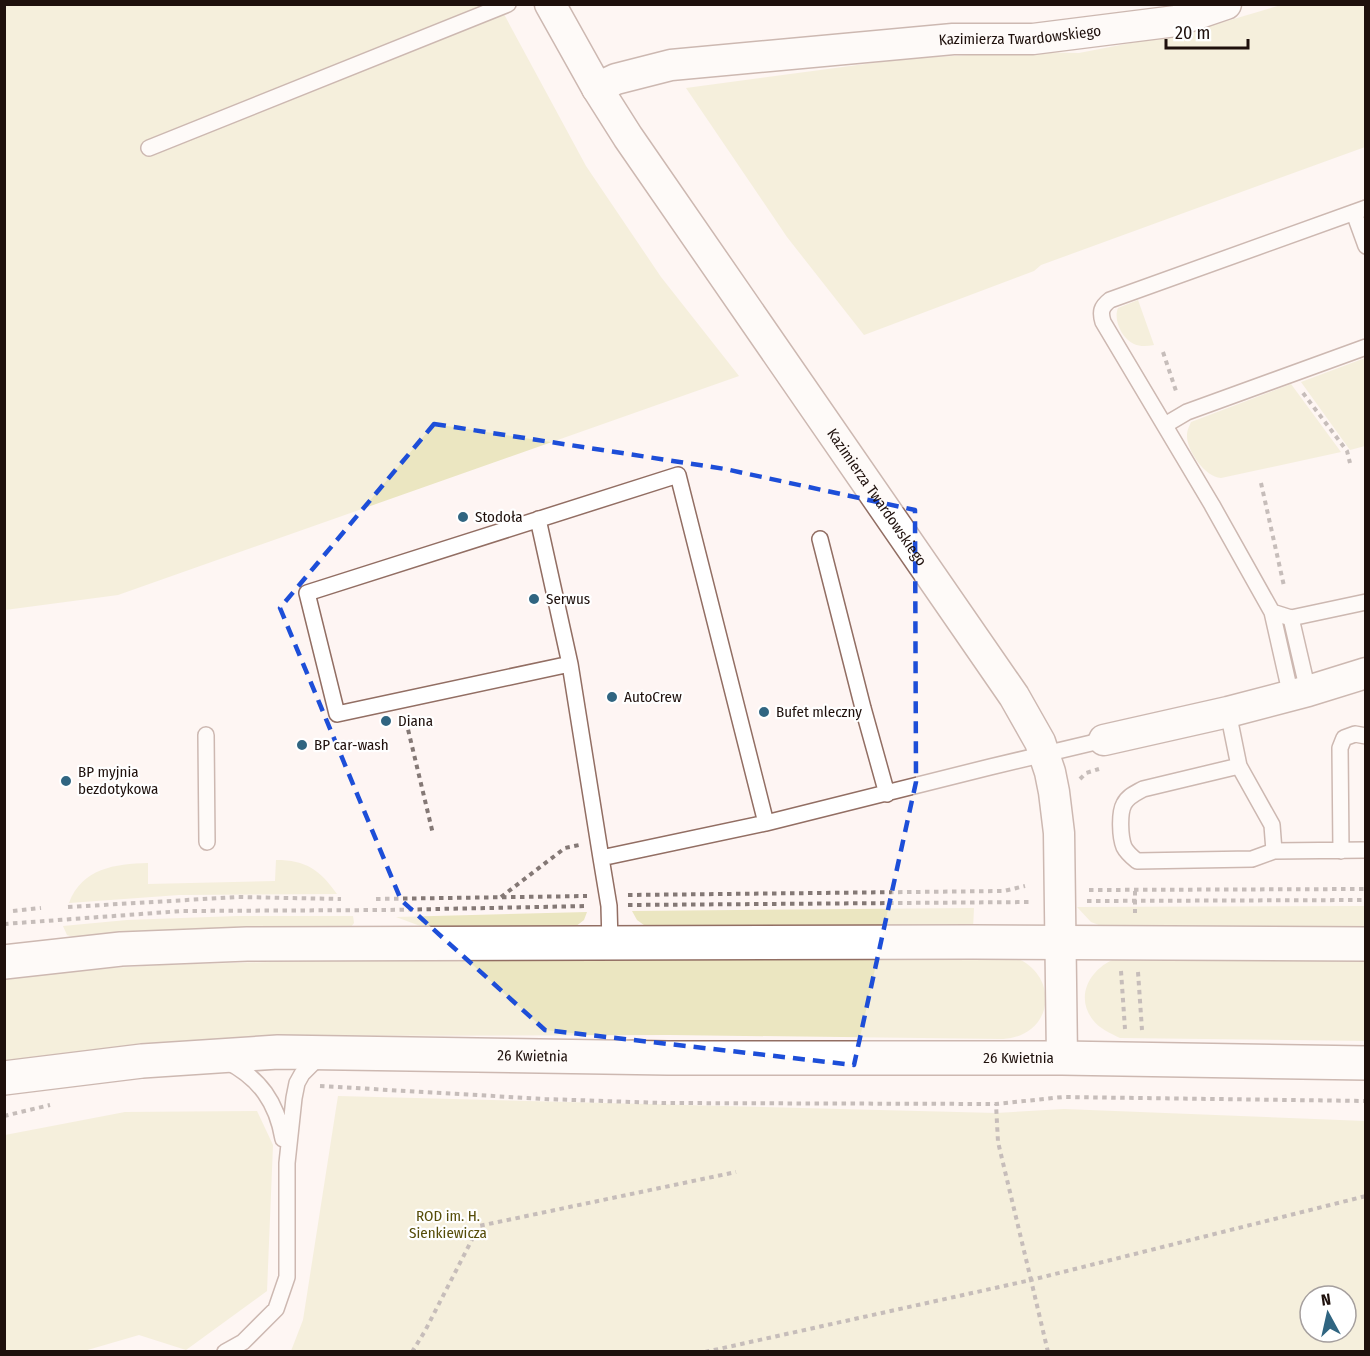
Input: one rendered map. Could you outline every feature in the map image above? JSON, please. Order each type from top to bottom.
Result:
[{"type":"street","name":"Kazimierza Twardowskiego","points":[[550,4],[597,88],[628,137],[1014,696],[1033,729],[1044,754],[1053,785],[1059,833],[1060,943]]},
{"type":"street","name":"Kazimierza Twardowskiego","points":[[597,88],[616,79],[671,65],[953,39],[1054,37],[1176,21],[1226,4]]},
{"type":"street","points":[[1104,740],[1228,712],[1365,674]]},
{"type":"street","name":"26 Kwietnia","points":[[1060,943],[1062,1058]]},
{"type":"street","points":[[4,962],[111,950],[208,944],[1365,944]]},
{"type":"street","name":"26 Kwietnia","points":[[4,1078],[97,1065],[270,1052],[723,1058],[1062,1058],[1365,1063]]},
{"type":"lane","points":[[149,148],[508,4]]},
{"type":"lane","points":[[1299,693],[1272,612],[1103,322],[1101,313],[1103,305],[1110,300],[1360,210],[1365,246]]},
{"type":"lane","points":[[1164,425],[1184,413],[1365,347]]},
{"type":"lane","points":[[570,664],[337,714],[307,593],[678,475],[766,823]]},
{"type":"lane","points":[[538,519],[570,664],[602,858],[608,901],[610,943]]},
{"type":"lane","points":[[820,539],[862,708],[887,794]]},
{"type":"lane","points":[[1272,612],[1295,617],[1365,602]]},
{"type":"lane","points":[[1295,617],[1299,693]]},
{"type":"lane","points":[[1228,712],[1239,766],[1272,825],[1274,851]]},
{"type":"lane","points":[[1341,851],[1340,748],[1344,738],[1355,734],[1365,736]]},
{"type":"lane","points":[[206,735],[207,842]]},
{"type":"lane","points":[[602,858],[766,823],[1104,740]]},
{"type":"lane","points":[[1239,766],[1143,789],[1130,796],[1123,805],[1123,844],[1128,853],[1137,861],[1252,859],[1274,851],[1365,850]]},
{"type":"lane","points":[[225,1352],[243,1342],[276,1309],[287,1277],[287,1163],[297,1083],[313,1063],[325,1056],[344,1053]]},
{"type":"lane","points":[[199,1056],[221,1059],[240,1068],[258,1084],[270,1099],[280,1119],[287,1163]]},
{"type":"path","points":[[1163,352],[1184,413]]},
{"type":"path","points":[[1292,374],[1297,385],[1347,451],[1350,464]]},
{"type":"path","points":[[1261,483],[1283,585],[1295,617]]},
{"type":"path","points":[[401,700],[433,834]]},
{"type":"path","points":[[501,897],[565,848],[599,840]]},
{"type":"path","points":[[4,924],[157,912],[388,910],[608,901],[1004,891],[1025,886]]},
{"type":"path","points":[[1082,890],[1365,889]]},
{"type":"path","points":[[1135,891],[1135,920]]},
{"type":"path","points":[[68,908],[237,897],[341,899]]},
{"type":"path","points":[[376,899],[501,897],[608,901],[1029,902]]},
{"type":"path","points":[[1085,901],[1365,900]]},
{"type":"path","points":[[14,911],[41,908]]},
{"type":"path","points":[[1121,969],[1125,1039]]},
{"type":"path","points":[[1138,969],[1143,1040]]},
{"type":"path","points":[[297,1083],[545,1099],[639,1102],[996,1104],[1063,1097],[1365,1101]]},
{"type":"path","points":[[4,1116],[53,1104]]},
{"type":"path","points":[[996,1104],[998,1142],[1048,1352]]},
{"type":"path","points":[[412,1352],[479,1226],[736,1172]]},
{"type":"path","points":[[705,1352],[1031,1280],[1365,1196]]},
{"type":"highlighted area","points":[[434,424],[725,469],[915,510],[916,782],[854,1065],[545,1030],[401,900],[280,608]]},
{"type":"green space","points":[[4,5],[499,5],[586,166],[661,277],[739,376],[118,595],[5,610]]},
{"type":"green space","points":[[1281,5],[1365,5],[1365,147],[1041,265],[1034,271],[864,335],[787,237],[686,88],[903,59],[1019,52],[1079,53],[1193,31]]},
{"type":"green space","points":[[1138,300],[1154,345],[1139,346],[1130,342],[1122,334],[1118,323],[1118,308]]},
{"type":"green space","points":[[1365,358],[1365,446],[1350,450],[1301,382]]},
{"type":"green space","points":[[1291,384],[1341,452],[1221,478],[1215,477],[1203,468],[1188,442],[1187,432],[1191,422]]},
{"type":"green space","points":[[276,860],[304,864],[325,879],[337,894],[179,895],[69,903],[82,882],[101,870],[112,867],[148,863],[148,884],[275,881]]},
{"type":"green space","points":[[1365,906],[1365,931],[1104,927],[1091,922],[1077,907]]},
{"type":"green space","points":[[974,908],[973,928],[648,928],[637,920],[632,911]]},
{"type":"green space","points":[[587,912],[584,920],[575,927],[423,927],[396,917]]},
{"type":"green space","points":[[237,916],[353,916],[354,923],[348,928],[76,938],[67,935],[63,926],[127,920]]},
{"type":"green space","points":[[447,957],[1014,957],[1029,966],[1039,977],[1045,990],[1045,1004],[1041,1016],[1033,1027],[1020,1035],[1003,1039],[669,1035],[255,1036],[5,1062],[4,978],[34,973],[160,965]]},
{"type":"green space","points":[[1365,958],[1365,1041],[1120,1038],[1093,1020],[1085,1002],[1085,993],[1092,976],[1106,963],[1115,959]]},
{"type":"green space","name":"ROD im. H. Sienkiewicza","points":[[338,1096],[996,1113],[1064,1109],[1365,1121],[1365,1351],[291,1351],[303,1320]]},
{"type":"green space","points":[[257,1111],[273,1145],[267,1291],[186,1350],[139,1335],[84,1351],[5,1351],[5,1135],[125,1112]]},
{"type":"place","name":"Stodoła","points":[[463,517]]},
{"type":"place","name":"Serwus","points":[[534,599]]},
{"type":"place","name":"AutoCrew","points":[[612,697]]},
{"type":"place","name":"Bufet mleczny","points":[[764,712]]},
{"type":"place","name":"Diana","points":[[386,721]]},
{"type":"place","name":"BP car-wash","points":[[302,745]]},
{"type":"place","name":"BP myjnia bezdotykowa","points":[[66,781]]}]
